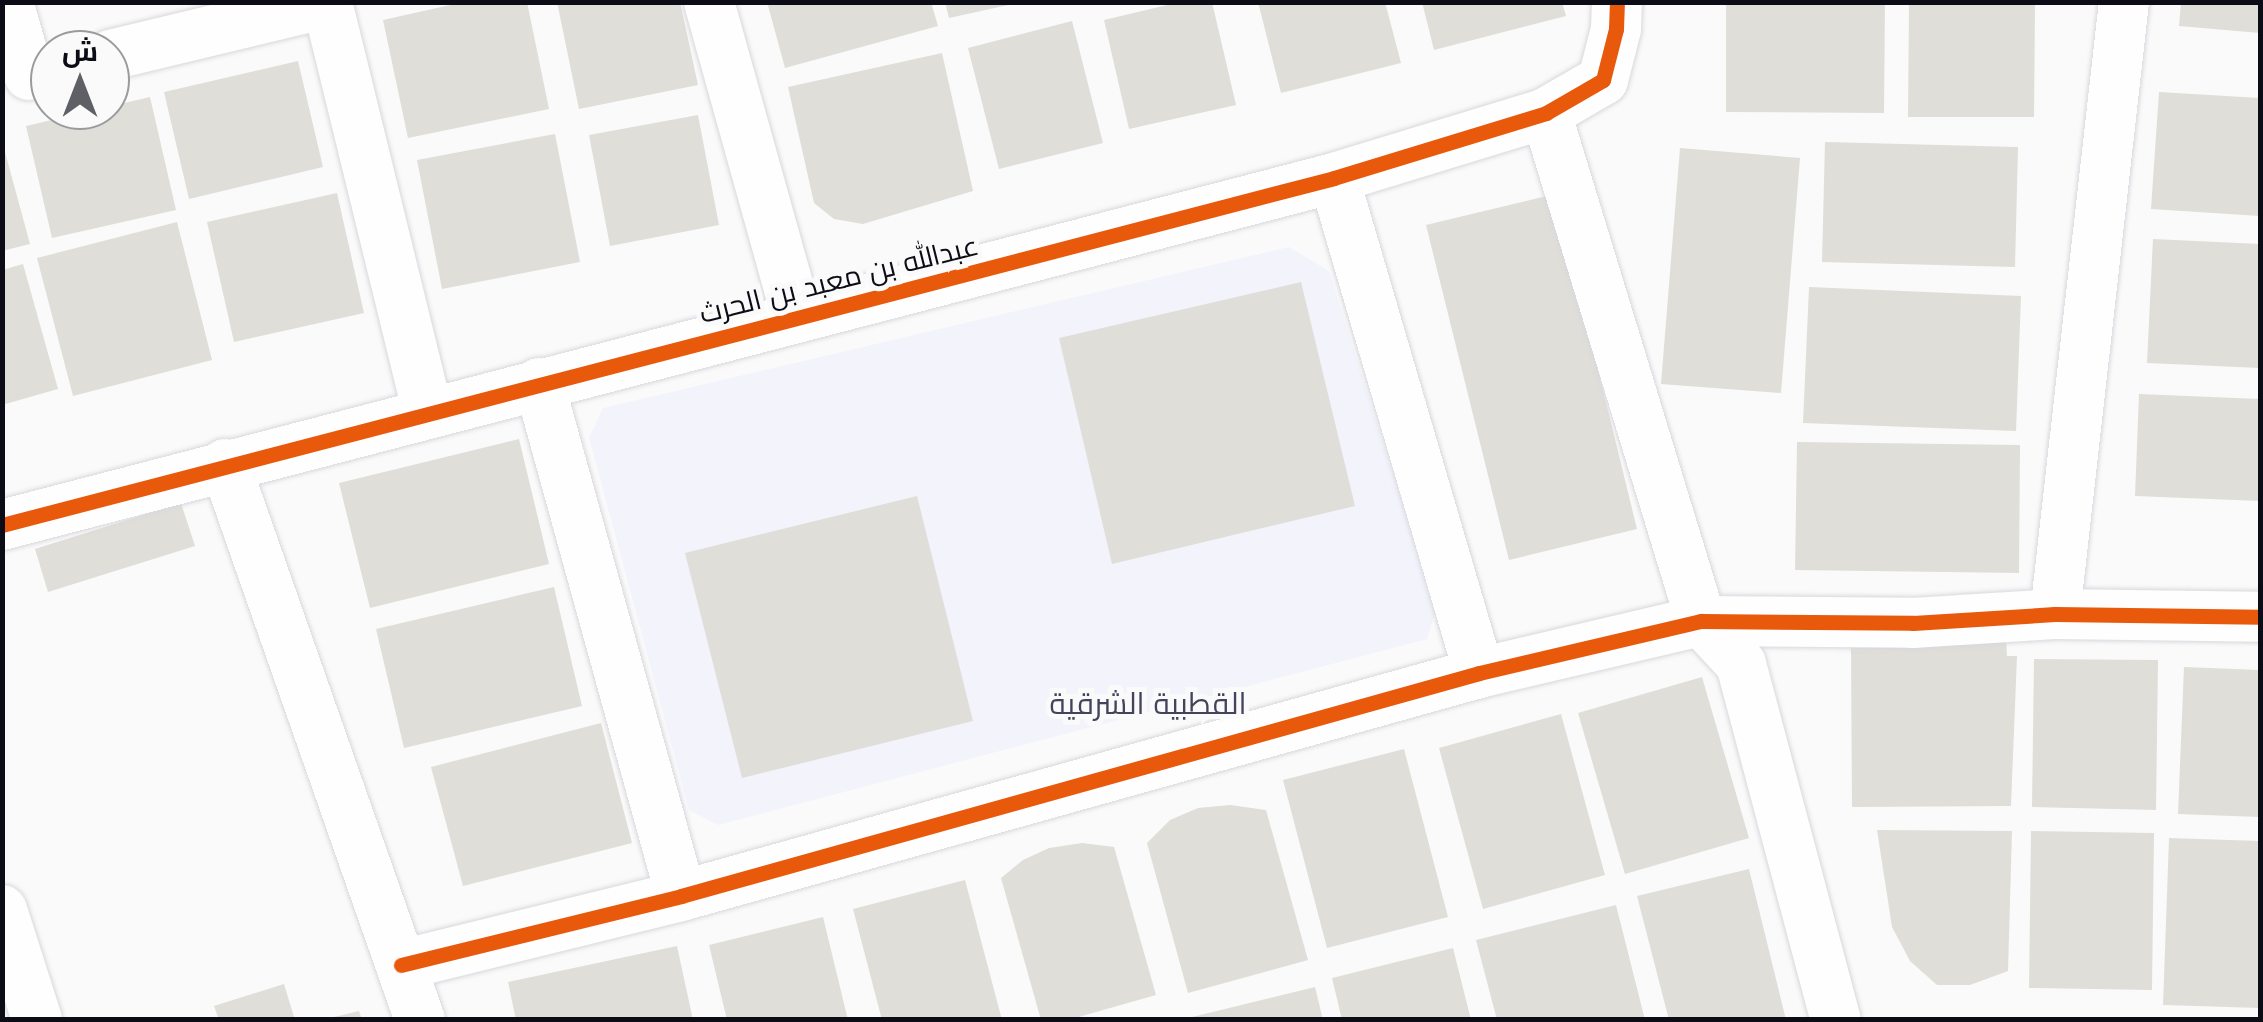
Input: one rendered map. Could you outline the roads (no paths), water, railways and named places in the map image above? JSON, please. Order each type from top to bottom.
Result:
[{"type":"street","points":[[8,2],[27,75]]},
{"type":"street","points":[[710,2],[797,317]]},
{"type":"street","name":"عبدالله بن معبد بن الحرث","points":[[2,525],[1334,178],[1546,113],[1603,80],[1616,29],[1618,2]]},
{"type":"street","points":[[2055,614],[2124,2]]},
{"type":"street","points":[[130,50],[327,3],[428,412]]},
{"type":"street","points":[[1546,113],[1701,621],[1741,664],[1836,1020]]},
{"type":"street","points":[[1334,178],[1479,673]]},
{"type":"street","points":[[539,384],[681,896]]},
{"type":"street","points":[[225,464],[420,1020]]},
{"type":"street","points":[[401,965],[681,896],[1479,673],[1701,621],[1913,623],[2055,614],[2260,617]]},
{"type":"street","points":[[2,910],[37,1020]]},
{"type":"district","name":"القطبية الشرقية","points":[[1148,704]]}]
